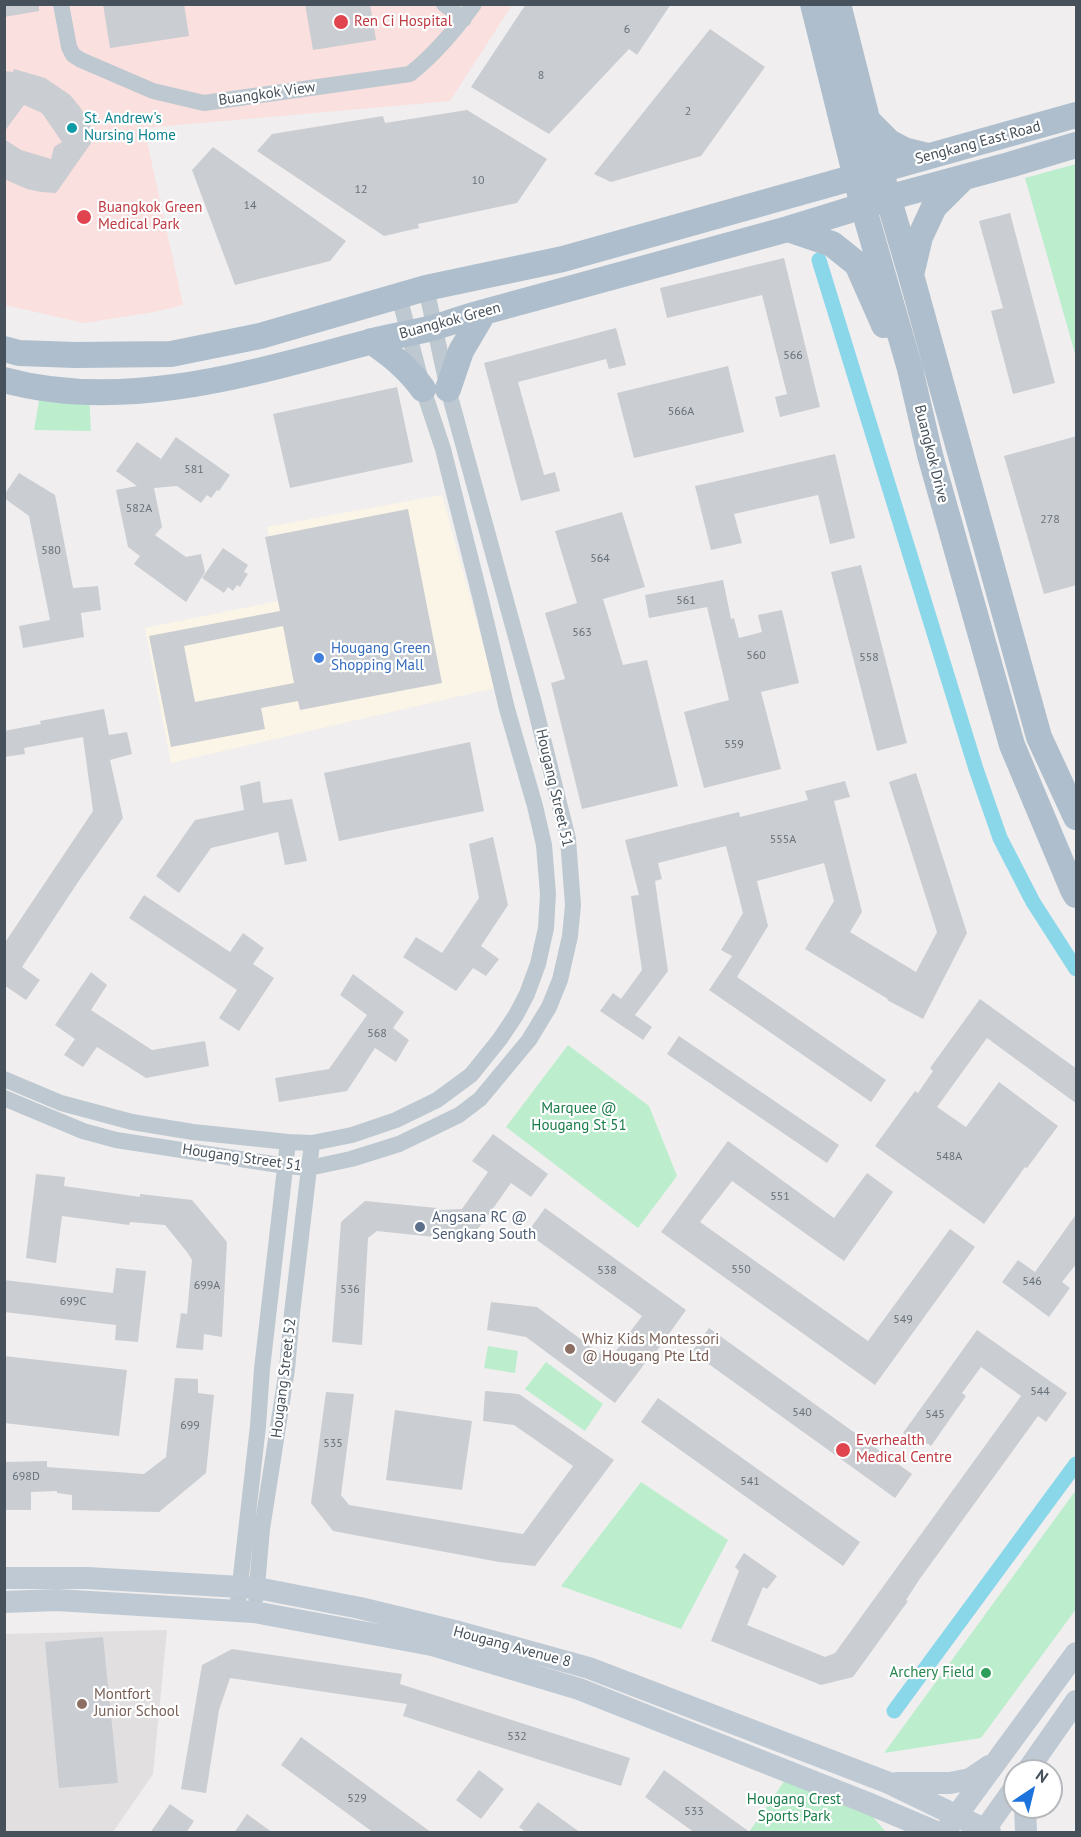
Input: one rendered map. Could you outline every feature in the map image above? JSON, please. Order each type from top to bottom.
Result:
[{"type":"main road","name":"Buangkok Drive","points":[[813,4],[845,133],[868,174],[888,199],[1039,737],[1077,817]]},
{"type":"main road","name":"Buangkok Drive","points":[[838,4],[868,121],[868,174],[863,206],[910,369],[930,455],[1012,745],[1077,895]]},
{"type":"main road","name":"Sengkang East Road","points":[[868,174],[1077,116]]},
{"type":"main road","points":[[868,121],[889,142],[904,150],[928,156]]},
{"type":"main road","points":[[810,190],[826,176],[845,133]]},
{"type":"main road","name":"Sengkang East Road","points":[[888,199],[1077,145]]},
{"type":"main road","points":[[4,349],[19,353],[76,355],[171,354],[260,336],[426,288],[563,259],[868,174]]},
{"type":"main road","points":[[911,275],[920,237],[934,207],[964,176]]},
{"type":"main road","name":"Buangkok Green","points":[[4,380],[71,392],[184,386],[290,364],[371,341],[435,327],[888,199]]},
{"type":"main road","points":[[788,229],[832,244],[856,264],[892,343],[910,369]]},
{"type":"main road","points":[[448,389],[461,351],[484,312]]},
{"type":"main road","points":[[371,341],[411,372],[423,388]]},
{"type":"main road","name":"Hougang Avenue 8","points":[[4,1578],[87,1578],[248,1587],[360,1608],[520,1648],[589,1668],[889,1783],[951,1824],[986,1832]]},
{"type":"main road","name":"Hougang Avenue 8","points":[[4,1602],[57,1600],[245,1611],[432,1645],[579,1689],[865,1802],[936,1833]]},
{"type":"main road","points":[[951,1824],[1077,1653]]},
{"type":"main road","points":[[1037,1759],[1077,1701]]},
{"type":"main road","points":[[889,1783],[930,1784],[970,1779],[988,1766],[1010,1743]]},
{"type":"main road","points":[[865,1802],[893,1833]]},
{"type":"main road","points":[[986,1832],[1003,1806]]},
{"type":"street","name":"Buangkok View","points":[[61,4],[69,47],[73,55],[153,91],[204,103],[410,74],[433,54],[474,4]]},
{"type":"street","points":[[444,4],[464,19]]},
{"type":"street","name":"Hougang Street 51","points":[[4,1098],[83,1131],[116,1140],[309,1168],[351,1159],[399,1144],[459,1115],[480,1099],[529,1040],[549,1007],[560,980],[570,936],[573,905],[568,839],[534,703],[448,389],[426,288]]},
{"type":"street","name":"Hougang Street 51","points":[[4,1079],[61,1103],[132,1122],[193,1132],[312,1143],[352,1135],[396,1120],[437,1100],[471,1075],[500,1039],[527,994],[538,964],[546,928],[548,894],[544,845],[507,709],[443,449],[423,388],[399,296]]},
{"type":"street","name":"Hougang Street 52","points":[[245,1611],[263,1358],[288,1142]]},
{"type":"street","name":"Hougang Street 52","points":[[248,1587],[262,1530],[287,1369],[312,1143]]},
{"type":"shaded area","name":"Buangkok Green Medical Park","points":[[5,5],[512,5],[450,101],[144,128],[183,305],[84,323],[5,305]]},
{"type":"shaded area","name":"Hougang Green Shopping Mall","points":[[442,495],[495,688],[171,763],[145,628],[283,600],[267,527]]},
{"type":"shaded area","name":"Montfort Junior School","points":[[167,1630],[153,1774],[113,1832],[5,1832],[4,1634]]},
{"type":"green space","points":[[1076,164],[1076,357],[1025,178]]},
{"type":"green space","points":[[41,390],[89,393],[91,431],[34,430]]},
{"type":"green space","name":"Marquee @ Hougang St 51","points":[[568,1045],[649,1106],[677,1176],[638,1228],[506,1127]]},
{"type":"green space","points":[[488,1346],[518,1351],[515,1373],[484,1368]]},
{"type":"green space","points":[[546,1362],[603,1404],[585,1431],[525,1389]]},
{"type":"green space","points":[[641,1482],[728,1540],[681,1629],[561,1586]]},
{"type":"green space","name":"Archery Field","points":[[1076,1490],[1076,1609],[981,1738],[884,1753]]},
{"type":"green space","name":"Hougang Crest Sports Park","points":[[785,1780],[872,1816],[886,1832],[749,1832]]},
{"type":"building","points":[[4,4],[39,4],[39,11],[4,17]]},
{"type":"building","points":[[103,4],[184,4],[189,36],[110,48]]},
{"type":"building","name":"Ren Ci Hospital","points":[[305,4],[370,4],[376,40],[313,50]]},
{"type":"building","points":[[526,4],[671,4],[637,55],[629,49],[549,134],[471,87]]},
{"type":"building","points":[[710,29],[765,67],[701,156],[611,182],[594,174]]},
{"type":"building","name":"St. Andrew's Nursing Home","points":[[14,69],[45,78],[70,95],[80,107],[96,136],[56,193],[27,189],[4,179],[4,139],[21,150],[51,159],[54,147],[62,142],[42,113],[24,105],[4,132],[4,71],[13,72]]},
{"type":"building","points":[[467,110],[547,159],[517,203],[418,224],[419,228],[384,236],[257,151],[272,134],[383,116],[385,123]]},
{"type":"building","points":[[213,147],[346,241],[330,261],[235,285],[192,170]]},
{"type":"building","points":[[1010,213],[1055,383],[1013,394],[991,311],[1003,308],[979,221]]},
{"type":"building","points":[[784,258],[820,407],[780,417],[775,397],[787,394],[762,295],[667,318],[660,288]]},
{"type":"building","points":[[616,328],[626,365],[609,369],[606,359],[518,382],[544,475],[555,472],[560,491],[521,501],[484,363]]},
{"type":"building","points":[[728,366],[744,432],[634,458],[617,393]]},
{"type":"building","points":[[397,387],[413,462],[290,488],[273,414]]},
{"type":"building","points":[[1077,436],[1077,585],[1044,594],[1004,456]]},
{"type":"building","points":[[176,437],[230,475],[219,491],[217,490],[211,498],[207,495],[201,503],[177,486],[154,488],[162,527],[155,535],[186,557],[201,554],[205,572],[186,602],[134,564],[140,556],[128,547],[116,490],[137,486],[116,471],[137,442],[161,459]]},
{"type":"building","points":[[835,454],[855,538],[830,544],[818,495],[734,514],[742,543],[711,550],[695,486]]},
{"type":"building","points":[[19,473],[55,495],[73,588],[98,586],[101,610],[81,613],[84,637],[23,648],[19,626],[50,620],[29,516],[4,498]]},
{"type":"building","points":[[408,509],[442,683],[300,710],[298,701],[261,708],[265,729],[171,747],[149,636],[280,611],[265,537]],"holes":[[[283,626],[294,683],[195,702],[184,646]]]},
{"type":"building","points":[[622,512],[645,587],[603,599],[623,665],[647,660],[678,786],[582,809],[551,683],[565,679],[545,613],[577,603],[555,531]]},
{"type":"building","points":[[223,548],[248,565],[244,572],[248,574],[240,587],[237,585],[233,591],[228,587],[224,593],[202,578]]},
{"type":"building","points":[[861,565],[907,743],[877,751],[831,572]]},
{"type":"building","points":[[723,580],[731,619],[734,618],[739,638],[762,632],[758,615],[782,610],[799,683],[761,692],[781,769],[704,788],[684,712],[729,700],[707,607],[649,618],[645,595]]},
{"type":"building","points":[[104,709],[109,735],[127,732],[132,754],[110,760],[123,818],[22,967],[40,980],[26,1000],[4,985],[4,944],[93,811],[83,737],[24,748],[25,754],[4,757],[4,731],[41,724],[40,721]]},
{"type":"building","points":[[470,742],[484,811],[339,841],[324,773]]},
{"type":"building","points":[[916,773],[967,933],[923,1019],[887,1000],[805,949],[834,901],[824,863],[757,881],[768,926],[737,977],[886,1080],[871,1102],[709,990],[732,956],[721,950],[743,913],[726,846],[658,863],[662,879],[655,881],[668,971],[635,1015],[652,1027],[643,1040],[600,1011],[613,993],[621,999],[642,970],[631,896],[639,895],[625,840],[739,812],[740,817],[808,800],[805,791],[845,781],[850,797],[834,801],[862,912],[850,932],[916,972],[937,932],[889,782]]},
{"type":"building","points":[[260,781],[263,803],[292,799],[307,861],[285,865],[278,832],[211,848],[179,893],[156,876],[195,820],[244,810],[240,786]]},
{"type":"building","points":[[493,837],[508,905],[481,946],[499,959],[486,976],[473,968],[456,991],[403,957],[416,937],[442,953],[479,898],[469,844]]},
{"type":"building","points":[[144,895],[230,952],[243,933],[264,948],[253,964],[274,978],[239,1031],[219,1018],[237,990],[129,918]]},
{"type":"building","points":[[91,972],[107,985],[91,1010],[152,1050],[205,1041],[209,1066],[146,1078],[97,1047],[83,1067],[64,1055],[75,1039],[55,1025]]},
{"type":"building","points":[[353,974],[404,1012],[393,1028],[409,1040],[396,1062],[375,1048],[347,1091],[279,1102],[275,1078],[329,1069],[367,1015],[340,995]]},
{"type":"building","points":[[980,999],[1077,1069],[1077,1104],[987,1038],[937,1107],[966,1127],[999,1082],[1058,1126],[984,1224],[875,1146],[915,1091],[918,1093],[933,1071],[930,1068]]},
{"type":"building","points":[[679,1036],[839,1145],[827,1163],[667,1054]]},
{"type":"building","points":[[493,1134],[548,1174],[531,1197],[511,1183],[482,1224],[470,1236],[434,1237],[377,1231],[368,1238],[362,1345],[332,1342],[341,1222],[365,1201],[437,1208],[436,1210],[462,1209],[488,1172],[472,1161]]},
{"type":"building","points":[[728,1141],[834,1218],[867,1173],[893,1192],[844,1261],[732,1181],[700,1222],[868,1341],[950,1229],[975,1247],[875,1385],[661,1232]]},
{"type":"building","points":[[36,1174],[65,1177],[64,1186],[140,1197],[140,1194],[192,1200],[227,1242],[222,1337],[204,1334],[203,1350],[176,1348],[181,1313],[187,1314],[192,1260],[165,1225],[130,1222],[129,1225],[62,1216],[56,1263],[26,1258]]},
{"type":"building","points":[[545,1208],[686,1310],[654,1355],[652,1354],[615,1403],[526,1337],[487,1330],[491,1302],[537,1307],[609,1360],[642,1316],[527,1233]]},
{"type":"building","points":[[1077,1213],[1077,1263],[1062,1282],[1070,1288],[1049,1317],[1002,1282],[1018,1260],[1035,1272]]},
{"type":"building","points":[[116,1268],[146,1271],[138,1342],[115,1340],[116,1325],[4,1312],[4,1280],[113,1293]]},
{"type":"building","points":[[709,1328],[912,1474],[895,1498],[692,1352]]},
{"type":"building","points":[[977,1330],[1067,1393],[1046,1422],[1038,1416],[919,1580],[906,1600],[908,1601],[853,1677],[821,1685],[711,1641],[739,1571],[735,1567],[744,1553],[777,1576],[767,1589],[763,1587],[747,1625],[825,1657],[835,1653],[1021,1396],[981,1367],[962,1393],[966,1396],[931,1446],[927,1443],[924,1448],[903,1433]]},
{"type":"building","points":[[4,1356],[127,1370],[119,1436],[4,1423]]},
{"type":"building","points":[[175,1378],[198,1379],[198,1393],[214,1395],[206,1473],[159,1512],[72,1510],[72,1495],[57,1493],[57,1491],[31,1492],[31,1510],[4,1510],[4,1462],[47,1461],[47,1467],[144,1474],[166,1457]]},
{"type":"building","points":[[485,1391],[519,1394],[614,1460],[535,1566],[499,1562],[333,1531],[311,1503],[326,1392],[354,1394],[341,1495],[349,1505],[523,1534],[573,1466],[514,1425],[483,1421]]},
{"type":"building","points":[[658,1398],[860,1542],[843,1566],[641,1422]]},
{"type":"building","points":[[395,1410],[472,1421],[462,1490],[386,1480]]},
{"type":"building","points":[[103,1637],[118,1783],[59,1788],[45,1642]]},
{"type":"building","points":[[232,1649],[402,1674],[400,1684],[630,1758],[621,1786],[403,1716],[407,1704],[230,1678],[219,1710],[206,1793],[181,1789],[202,1665]]},
{"type":"building","points":[[301,1737],[432,1833],[374,1833],[281,1765]]},
{"type":"building","points":[[479,1770],[504,1789],[481,1819],[456,1800]]},
{"type":"building","points":[[664,1770],[751,1833],[695,1833],[645,1797]]},
{"type":"building","points":[[538,1802],[581,1833],[527,1833],[519,1827]]},
{"type":"building","points":[[170,1804],[194,1821],[186,1833],[150,1833]]},
{"type":"building","points":[[247,1814],[273,1833],[234,1833]]},
{"type":"waterway","points":[[819,260],[976,769],[1000,838],[1033,902],[1076,969]]},
{"type":"waterway","points":[[894,1711],[1076,1464]]},
{"type":"place","name":"Ren Ci Hospital","points":[[341,22]]},
{"type":"place","name":"St. Andrew's Nursing Home","points":[[72,128]]},
{"type":"place","name":"Buangkok Green Medical Park","points":[[84,217]]},
{"type":"place","name":"Hougang Green Shopping Mall","points":[[319,658]]},
{"type":"place","name":"Angsana RC @ Sengkang South","points":[[420,1227]]},
{"type":"place","name":"Whiz Kids Montessori @ Hougang Pte Ltd","points":[[570,1349]]},
{"type":"place","name":"Everhealth Medical Centre","points":[[843,1450]]},
{"type":"place","name":"Archery Field","points":[[986,1673]]},
{"type":"place","name":"Montfort Junior School","points":[[82,1704]]}]
